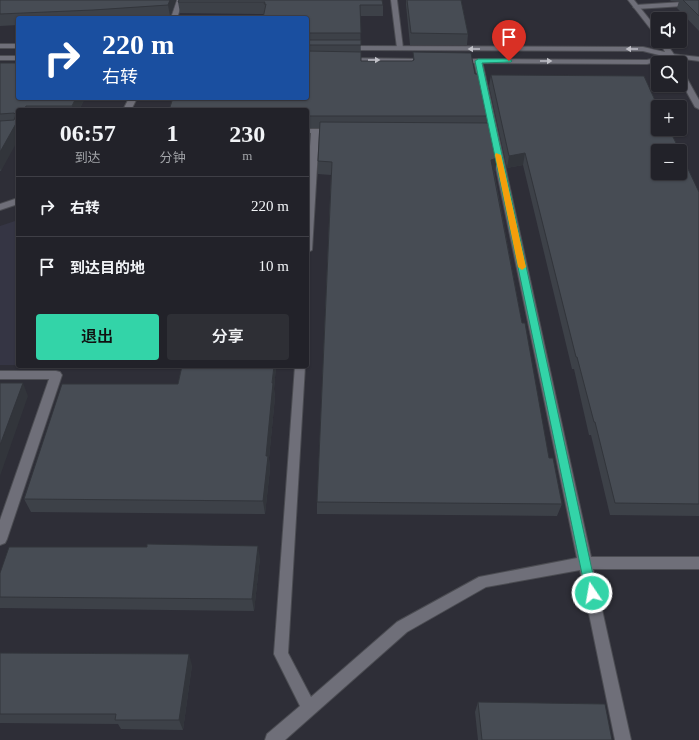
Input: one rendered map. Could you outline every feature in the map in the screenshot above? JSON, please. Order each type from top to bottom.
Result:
[{"type":"street","points":[[175,16],[180,0]]},
{"type":"street","points":[[394,0],[400,48]]},
{"type":"street","points":[[631,0],[651,26]]},
{"type":"street","points":[[636,7],[699,4]]},
{"type":"street","points":[[0,46],[16,46]]},
{"type":"street","points":[[338,48],[643,49],[661,56]]},
{"type":"street","points":[[0,58],[16,58]]},
{"type":"street","points":[[687,59],[699,59]]},
{"type":"street","points":[[338,60],[432,61]]},
{"type":"street","points":[[447,61],[651,62]]},
{"type":"street","points":[[478,61],[623,740]]},
{"type":"street","points":[[687,86],[699,107]]},
{"type":"street","points":[[309,190],[311,131],[346,131]]},
{"type":"street","points":[[470,132],[493,132]]},
{"type":"street","points":[[0,207],[16,202]]},
{"type":"street","points":[[300,368],[281,654],[309,708]]},
{"type":"street","points":[[0,375],[56,375],[0,539]]},
{"type":"street","points":[[273,740],[402,627],[484,581],[585,563],[699,563]]},
{"type":"shaded area","points":[[16,221],[16,365],[0,365],[0,226]]},
{"type":"building","points":[[0,0],[170,0],[168,5],[0,14]]},
{"type":"building","points":[[179,0],[382,0],[383,5],[360,5],[361,33],[309,33],[309,16],[263,16],[266,4],[264,4],[265,2],[178,2]]},
{"type":"building","points":[[407,0],[461,0],[468,34],[411,33]]},
{"type":"building","points":[[683,0],[699,0],[699,16]]},
{"type":"building","points":[[309,40],[361,40],[361,45],[309,45]]},
{"type":"building","points":[[309,51],[361,52],[361,61],[412,61],[414,60],[413,52],[471,53],[475,74],[479,74],[488,116],[309,116],[309,108],[170,108],[172,100],[309,100]]},
{"type":"building","points":[[0,63],[16,63],[16,100],[75,100],[72,106],[26,106],[25,108],[16,108],[16,115],[14,113],[0,114]]},
{"type":"building","points":[[491,75],[644,76],[655,100],[651,100],[651,136],[672,136],[676,144],[651,144],[651,180],[687,180],[687,167],[699,192],[699,504],[615,503],[595,422],[576,357],[525,153],[509,156]]},
{"type":"building","points":[[16,115],[16,124],[0,152],[0,121],[14,120]]},
{"type":"building","points":[[320,122],[489,123],[497,158],[491,160],[522,323],[525,323],[549,458],[553,458],[562,504],[317,502],[332,162],[318,161]]},
{"type":"building","points":[[182,368],[274,368],[266,456],[268,456],[263,501],[24,499],[62,384],[178,384]]},
{"type":"building","points":[[0,383],[23,383],[0,445]]},
{"type":"building","points":[[147,544],[258,546],[252,599],[0,597],[0,573],[9,547],[147,547]]},
{"type":"building","points":[[0,653],[189,654],[179,720],[115,720],[116,714],[0,714]]},
{"type":"building","points":[[478,702],[605,704],[612,740],[482,740]]},
{"type":"slow traffic","points":[[498,155],[522,267]]},
{"type":"route","points":[[509,61],[478,61],[592,593]]}]
